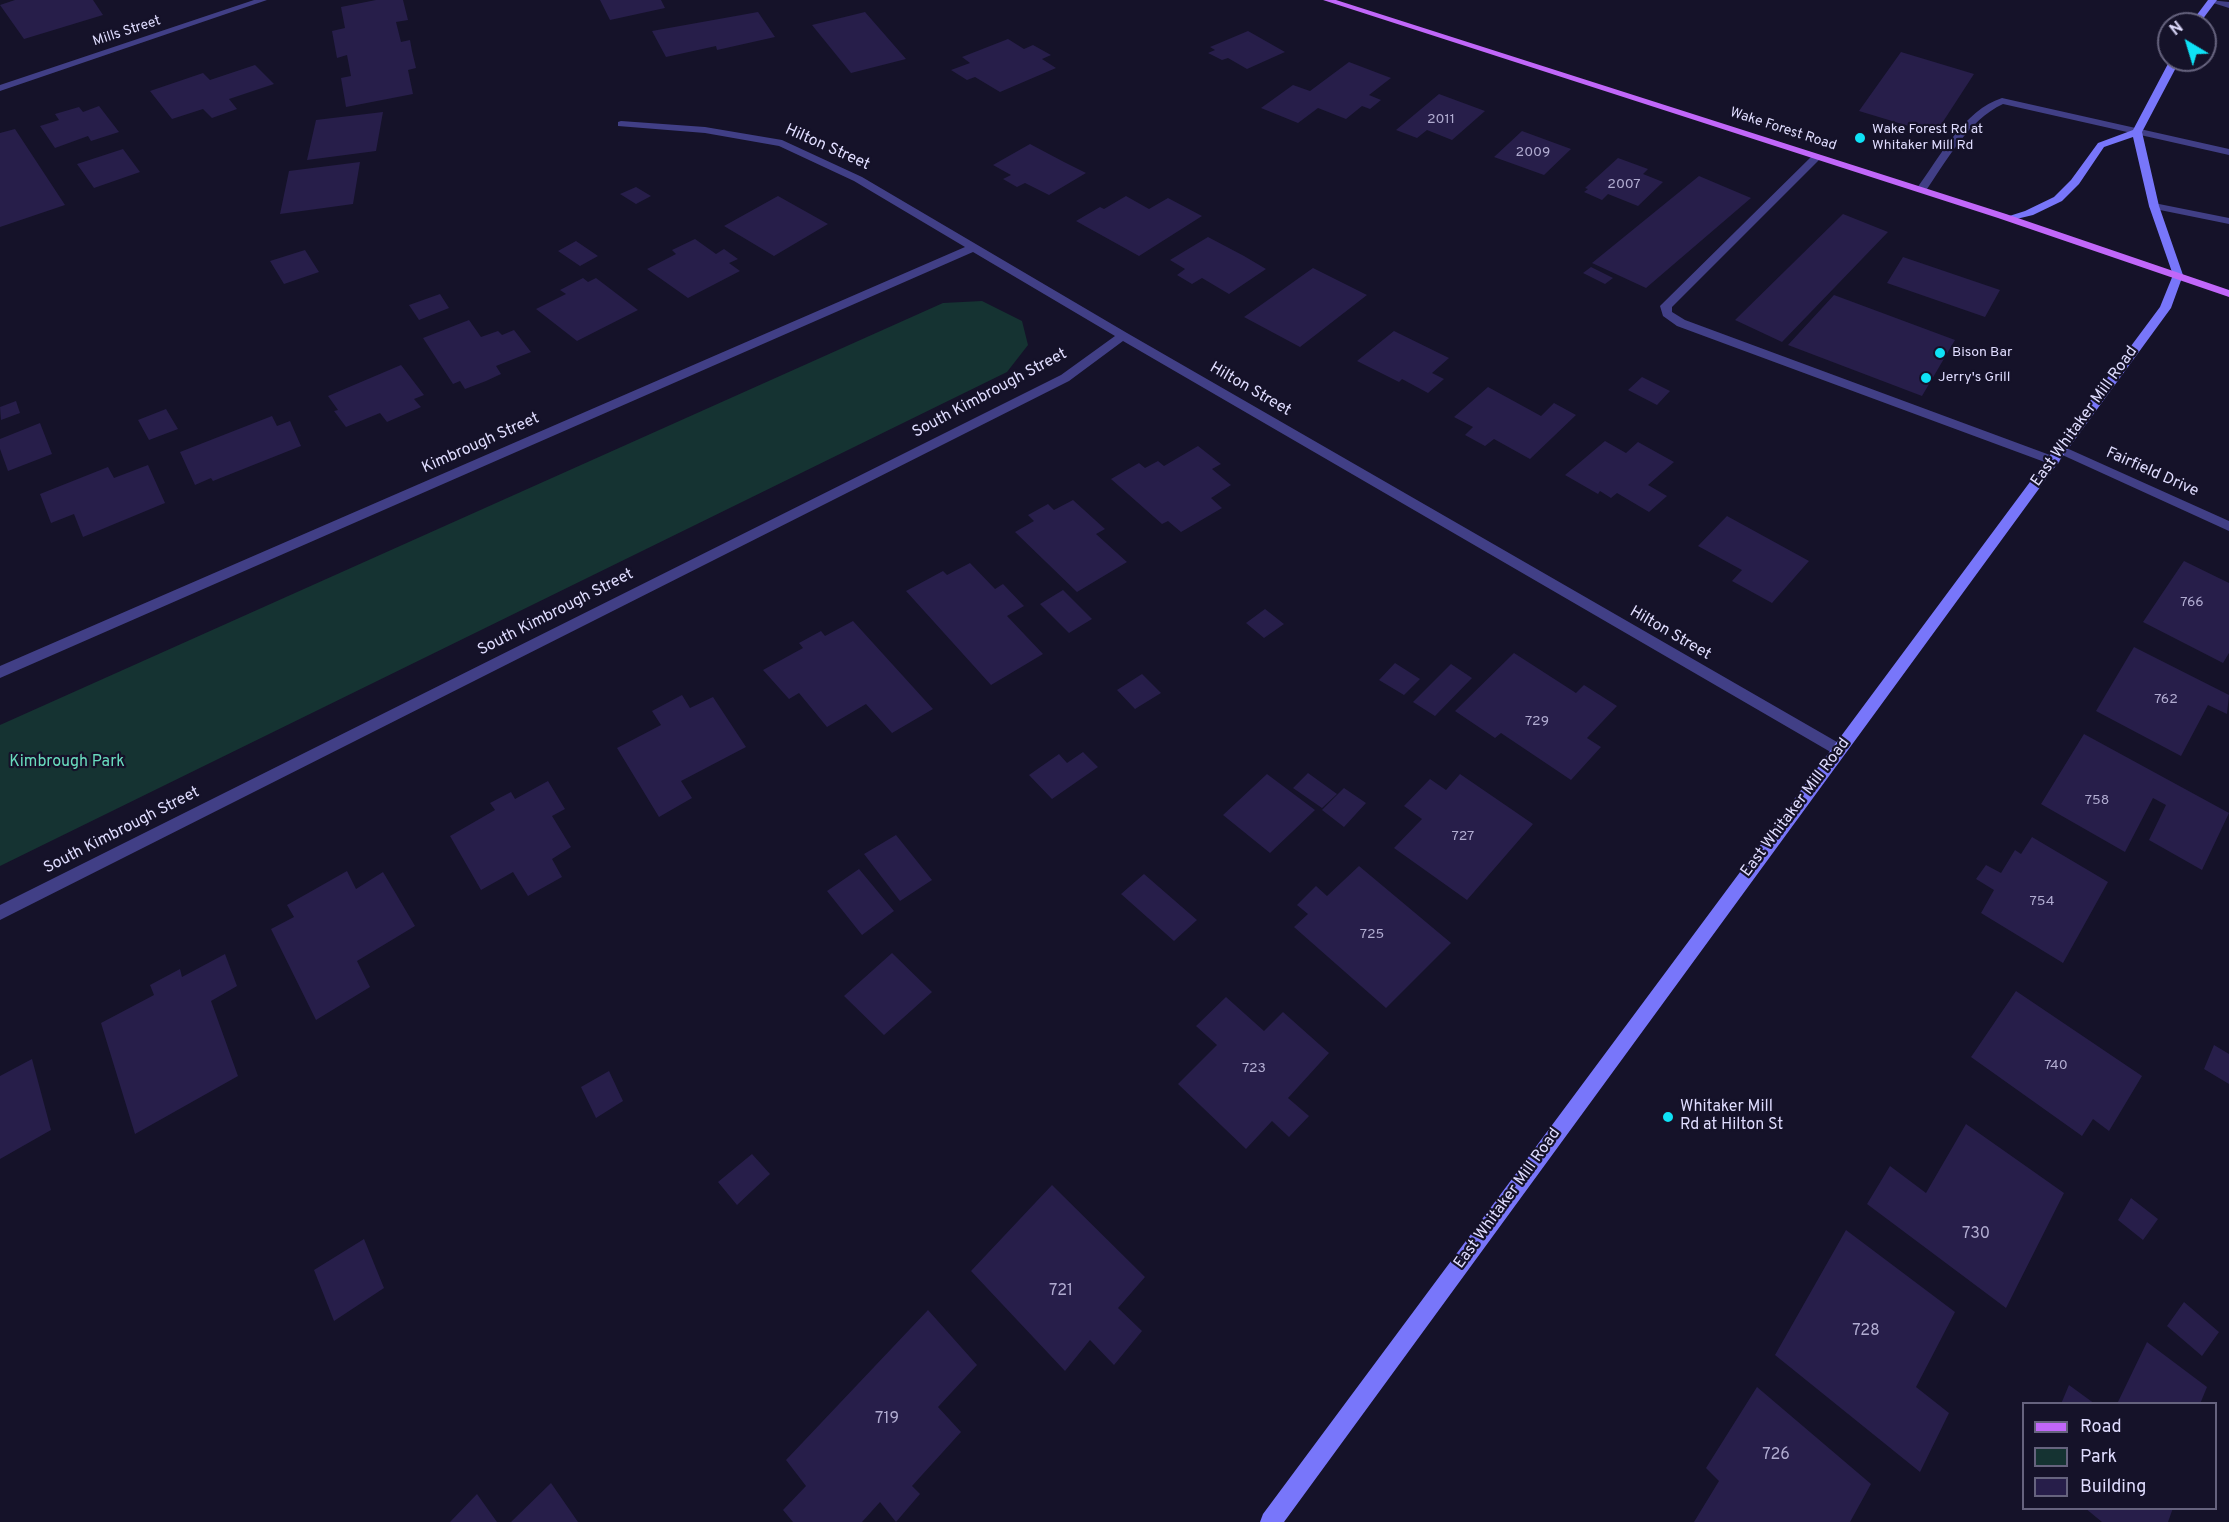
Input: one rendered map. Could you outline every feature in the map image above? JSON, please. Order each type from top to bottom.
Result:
[{"type":"main road","name":"Wake Forest Road","points":[[1327,0],[2008,218],[2229,294]]},
{"type":"main road","points":[[2204,12],[2213,0]]},
{"type":"main road","points":[[2169,72],[2137,132],[2154,206],[2178,275]]},
{"type":"main road","points":[[2008,218],[2029,213],[2058,199],[2075,182],[2101,145],[2137,132]]},
{"type":"main road","name":"East Whitaker Mill Road","points":[[1271,1522],[2058,456],[2164,308],[2178,275]]},
{"type":"street","name":"Mills Street","points":[[0,88],[263,0]]},
{"type":"street","points":[[2213,0],[2229,4]]},
{"type":"street","points":[[1922,190],[1977,116],[1994,103],[2002,101],[2229,152]]},
{"type":"street","name":"Hilton Street","points":[[621,124],[705,130],[782,143],[858,179],[1123,336],[1839,750]]},
{"type":"street","name":"Fairfield Drive","points":[[1817,157],[1666,306],[1667,314],[1692,327],[2058,456],[2229,526]]},
{"type":"street","points":[[2154,206],[2229,221]]},
{"type":"street","name":"Kimbrough Street","points":[[0,672],[975,247]]},
{"type":"street","name":"South Kimbrough Street","points":[[0,913],[1065,378],[1123,336]]},
{"type":"green space","name":"Kimbrough Park","points":[[982,301],[1022,321],[1028,345],[1007,372],[0,866],[0,725],[943,303]]},
{"type":"building","points":[[15,0],[93,0],[103,15],[24,39],[0,5]]},
{"type":"building","points":[[376,0],[403,0],[408,20],[396,22],[401,42],[410,40],[416,68],[408,70],[413,94],[346,107],[341,78],[351,76],[347,55],[337,58],[332,31],[345,28],[341,7]]},
{"type":"building","points":[[600,0],[661,0],[665,8],[610,20]]},
{"type":"building","points":[[758,12],[775,37],[717,50],[716,46],[666,57],[652,31]]},
{"type":"building","points":[[865,12],[906,59],[851,73],[812,25]]},
{"type":"building","points":[[1248,31],[1285,52],[1247,69],[1228,58],[1222,60],[1208,53],[1215,50],[1210,47]]},
{"type":"building","points":[[1008,39],[1024,49],[1033,45],[1051,55],[1042,59],[1056,68],[1000,92],[975,77],[967,80],[951,70],[970,63],[962,57]]},
{"type":"building","points":[[1901,52],[1974,74],[1935,134],[1859,111]]},
{"type":"building","points":[[1349,62],[1391,78],[1369,95],[1381,100],[1370,109],[1362,106],[1346,119],[1318,108],[1298,123],[1261,108],[1293,85],[1310,91]]},
{"type":"building","points":[[255,65],[274,84],[229,99],[237,109],[212,118],[203,109],[172,119],[150,91],[203,73],[210,80]]},
{"type":"building","points":[[1439,94],[1485,111],[1452,140],[1427,130],[1417,138],[1396,130]]},
{"type":"building","points":[[99,106],[119,132],[91,141],[88,136],[55,148],[40,126],[59,120],[55,114],[79,107],[83,112]]},
{"type":"building","points":[[383,112],[376,151],[307,160],[316,120]]},
{"type":"building","points":[[15,129],[65,205],[0,227],[0,133]]},
{"type":"building","points":[[1522,131],[1571,149],[1544,175],[1494,157]]},
{"type":"building","points":[[1030,144],[1086,173],[1049,195],[1025,183],[1017,187],[1003,179],[1011,175],[993,165]]},
{"type":"building","points":[[123,149],[140,172],[94,188],[77,164]]},
{"type":"building","points":[[1618,158],[1648,169],[1643,174],[1663,182],[1638,206],[1608,194],[1602,200],[1584,192],[1588,189],[1585,188]]},
{"type":"building","points":[[360,162],[353,204],[280,214],[289,171]]},
{"type":"building","points":[[1699,176],[1751,198],[1646,288],[1592,263]]},
{"type":"building","points":[[636,187],[651,196],[636,204],[620,194]]},
{"type":"building","points":[[778,196],[828,224],[774,256],[724,226]]},
{"type":"building","points":[[1126,196],[1149,209],[1168,198],[1202,216],[1139,256],[1076,221]]},
{"type":"building","points":[[1843,214],[1888,232],[1782,342],[1735,320]]},
{"type":"building","points":[[1208,237],[1266,269],[1229,294],[1202,278],[1192,284],[1177,275],[1185,269],[1170,260]]},
{"type":"building","points":[[695,239],[716,254],[724,249],[738,259],[729,263],[740,271],[688,298],[647,269],[676,254],[672,250]]},
{"type":"building","points":[[576,241],[598,256],[580,266],[558,251]]},
{"type":"building","points":[[305,250],[319,272],[284,284],[270,261]]},
{"type":"building","points":[[1903,257],[2000,290],[1985,317],[1887,283]]},
{"type":"building","points":[[1591,267],[1613,278],[1605,284],[1583,273]]},
{"type":"building","points":[[1313,268],[1367,295],[1300,347],[1244,317]]},
{"type":"building","points":[[583,278],[588,282],[596,278],[638,310],[577,341],[536,309],[566,294],[560,290]]},
{"type":"building","points":[[440,294],[449,308],[419,320],[409,305]]},
{"type":"building","points":[[1834,295],[1955,340],[1922,396],[1788,345]]},
{"type":"building","points":[[469,320],[481,337],[498,331],[502,335],[514,330],[531,352],[496,366],[501,374],[486,381],[465,389],[460,381],[453,384],[423,338]]},
{"type":"building","points":[[1394,331],[1449,358],[1432,373],[1444,379],[1428,393],[1402,379],[1399,382],[1357,361]]},
{"type":"building","points":[[401,365],[424,395],[414,399],[421,407],[387,422],[380,413],[346,427],[334,411],[338,410],[328,396]]},
{"type":"building","points":[[1642,377],[1670,391],[1657,405],[1628,390]]},
{"type":"building","points":[[1488,387],[1541,416],[1554,403],[1576,415],[1530,459],[1494,439],[1485,446],[1465,435],[1473,427],[1454,417]]},
{"type":"building","points":[[16,401],[20,413],[1,420],[0,407]]},
{"type":"building","points":[[166,409],[178,429],[149,440],[138,420]]},
{"type":"building","points":[[272,416],[277,426],[290,421],[301,446],[213,481],[211,478],[195,485],[180,452]]},
{"type":"building","points":[[40,423],[52,454],[8,471],[0,449],[0,439]]},
{"type":"building","points":[[1605,441],[1626,453],[1638,442],[1674,462],[1648,485],[1667,496],[1649,512],[1617,493],[1611,498],[1600,491],[1598,494],[1565,475]]},
{"type":"building","points":[[1198,446],[1221,464],[1212,469],[1231,485],[1211,498],[1222,508],[1181,532],[1168,521],[1162,524],[1111,479],[1139,463],[1145,468],[1158,461],[1164,466]]},
{"type":"building","points":[[148,465],[165,503],[83,537],[74,514],[51,523],[40,494],[108,467],[114,478]]},
{"type":"building","points":[[1073,500],[1105,529],[1096,534],[1127,562],[1077,592],[1015,532],[1034,521],[1028,515],[1048,504],[1054,510]]},
{"type":"building","points":[[1727,516],[1809,561],[1772,603],[1732,581],[1742,570],[1698,546]]},
{"type":"building","points":[[2184,561],[2229,583],[2229,653],[2223,663],[2143,622]]},
{"type":"building","points":[[970,563],[995,589],[1003,584],[1024,606],[1007,616],[1043,654],[991,685],[906,591],[943,571],[947,575]]},
{"type":"building","points":[[1063,590],[1092,619],[1069,633],[1040,604]]},
{"type":"building","points":[[1265,609],[1284,624],[1264,638],[1246,623]]},
{"type":"building","points":[[853,621],[933,709],[892,733],[866,704],[827,727],[799,693],[789,699],[763,670],[803,648],[799,643],[821,631],[825,636]]},
{"type":"building","points":[[2134,647],[2229,695],[2227,714],[2208,705],[2181,756],[2096,711]]},
{"type":"building","points":[[1514,653],[1576,693],[1584,685],[1617,706],[1587,738],[1601,747],[1571,780],[1501,733],[1495,738],[1455,711]]},
{"type":"building","points":[[1395,663],[1420,679],[1404,695],[1379,680]]},
{"type":"building","points":[[1451,664],[1472,678],[1435,716],[1413,702]]},
{"type":"building","points":[[1142,674],[1161,693],[1135,709],[1117,690]]},
{"type":"building","points":[[682,695],[690,708],[713,697],[746,747],[681,781],[692,798],[659,817],[617,748],[661,725],[652,711]]},
{"type":"building","points":[[2084,734],[2229,813],[2202,870],[2149,840],[2166,805],[2153,798],[2125,852],[2041,804]]},
{"type":"building","points":[[1083,752],[1098,767],[1052,799],[1029,775],[1059,754],[1067,763]]},
{"type":"building","points":[[1308,773],[1337,794],[1322,808],[1293,788]]},
{"type":"building","points":[[1267,774],[1315,810],[1270,853],[1223,815]]},
{"type":"building","points":[[1460,774],[1533,824],[1467,900],[1394,848],[1422,819],[1404,806],[1430,779],[1446,790]]},
{"type":"building","points":[[548,781],[565,809],[552,816],[571,847],[552,859],[562,877],[528,896],[513,872],[481,890],[450,836],[495,810],[490,803],[511,792],[515,799]]},
{"type":"building","points":[[1344,788],[1366,803],[1344,827],[1322,810]]},
{"type":"building","points":[[896,835],[932,880],[900,901],[864,854]]},
{"type":"building","points":[[2032,837],[2108,882],[2063,963],[1981,913],[1994,890],[1976,879],[1986,865],[2001,873],[2015,850],[2021,854]]},
{"type":"building","points":[[1359,866],[1451,943],[1386,1008],[1294,927],[1308,914],[1297,905],[1316,886],[1327,896]]},
{"type":"building","points":[[859,869],[894,911],[862,935],[827,891]]},
{"type":"building","points":[[347,871],[356,889],[383,872],[415,926],[357,961],[370,987],[316,1020],[271,929],[294,917],[287,905]]},
{"type":"building","points":[[1144,874],[1197,920],[1174,941],[1121,894]]},
{"type":"building","points":[[892,953],[932,992],[884,1035],[844,996]]},
{"type":"building","points":[[225,954],[237,986],[211,1001],[238,1076],[135,1134],[101,1023],[154,995],[150,985],[180,969],[182,977]]},
{"type":"building","points":[[2016,991],[2142,1076],[2109,1131],[2093,1119],[2082,1136],[1971,1057]]},
{"type":"building","points":[[1226,997],[1264,1031],[1283,1012],[1329,1053],[1288,1098],[1309,1116],[1289,1137],[1272,1121],[1246,1149],[1178,1084],[1217,1045],[1196,1026]]},
{"type":"building","points":[[2214,1045],[2229,1054],[2229,1084],[2204,1069]]},
{"type":"building","points":[[32,1059],[51,1130],[0,1159],[0,1076]]},
{"type":"building","points":[[609,1071],[623,1101],[596,1118],[581,1087]]},
{"type":"building","points":[[1966,1124],[2064,1193],[2006,1308],[1867,1204],[1890,1166],[1926,1193]]},
{"type":"building","points":[[752,1154],[770,1174],[737,1205],[718,1182]]},
{"type":"building","points":[[1052,1185],[1145,1277],[1118,1308],[1142,1331],[1114,1365],[1090,1340],[1065,1371],[971,1271]]},
{"type":"building","points":[[2131,1198],[2158,1219],[2143,1240],[2118,1220]]},
{"type":"building","points":[[1846,1230],[1955,1312],[1916,1387],[1949,1413],[1920,1472],[1775,1355]]},
{"type":"building","points":[[364,1239],[384,1288],[334,1321],[314,1270]]},
{"type":"building","points":[[2184,1302],[2219,1332],[2202,1356],[2167,1326]]},
{"type":"building","points":[[928,1310],[977,1365],[938,1407],[961,1432],[912,1486],[920,1494],[896,1522],[880,1502],[862,1522],[793,1522],[783,1510],[806,1486],[786,1460]]},
{"type":"building","points":[[2147,1342],[2207,1387],[2201,1402],[2118,1402]]},
{"type":"building","points":[[2069,1385],[2092,1402],[2062,1402]]},
{"type":"building","points":[[1757,1387],[1871,1484],[1850,1522],[1694,1522],[1719,1481],[1706,1468]]},
{"type":"building","points":[[551,1483],[578,1522],[511,1522]]},
{"type":"building","points":[[477,1494],[497,1522],[450,1522]]},
{"type":"building","points":[[2087,1510],[2172,1510],[2168,1522],[2102,1522]]},
{"type":"place","name":"Wake Forest Rd at Whitaker Mill Rd","points":[[1860,138]]},
{"type":"place","name":"Bison Bar","points":[[1940,353]]},
{"type":"place","name":"Jerry's Grill","points":[[1926,378]]},
{"type":"place","name":"Whitaker Mill Rd at Hilton St","points":[[1668,1117]]}]
